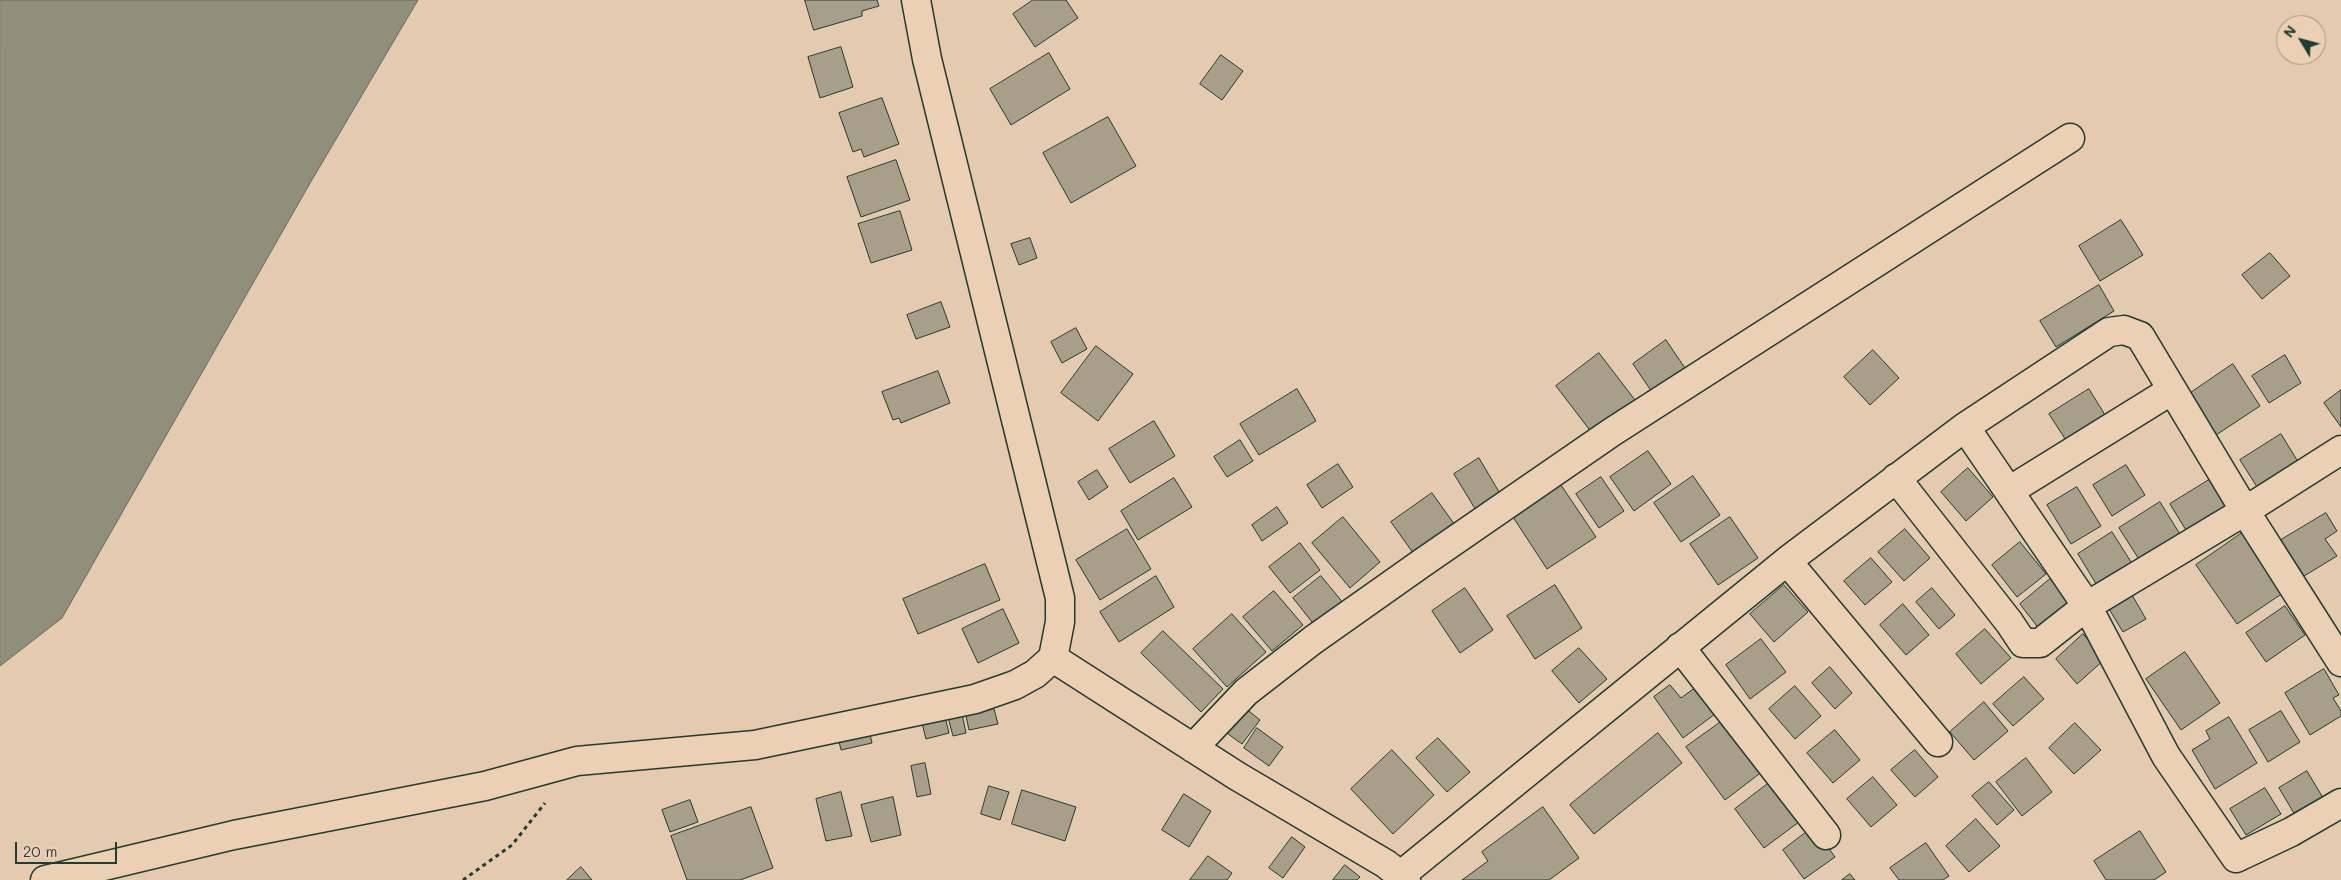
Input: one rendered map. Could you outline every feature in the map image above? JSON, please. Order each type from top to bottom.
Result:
[{"type":"street","points":[[45,880],[234,835],[485,786],[577,761],[755,745],[935,708],[975,699],[1015,685],[1035,674],[1053,658],[1060,622],[1060,598],[927,59],[916,0]]},
{"type":"street","points":[[1193,748],[1246,692],[1313,640],[1422,564],[1612,432],[2070,138]]},
{"type":"street","points":[[1053,658],[1193,748],[1386,864],[1403,878],[1787,561],[1896,478],[1965,427],[2109,332],[2124,330],[2140,336],[2245,512],[2341,662]]},
{"type":"street","points":[[2008,491],[2172,390]]},
{"type":"street","points":[[1965,427],[2087,606],[2166,756],[2236,858],[2291,832],[2341,803]]},
{"type":"street","points":[[1896,478],[2009,622],[2023,643],[2040,643],[2087,606],[2245,512],[2341,450]]},
{"type":"street","points":[[1787,561],[1938,742]]},
{"type":"street","points":[[1680,648],[1826,835]]},
{"type":"path","points":[[463,880],[512,845],[548,799]]},
{"type":"shaded area","points":[[0,0],[418,0],[309,185],[62,618],[0,666]]},
{"type":"building","points":[[805,0],[877,0],[879,6],[862,11],[862,16],[814,30]]},
{"type":"building","points":[[1033,0],[1066,0],[1078,18],[1035,47],[1013,14]]},
{"type":"building","points":[[841,47],[853,87],[820,98],[808,57]]},
{"type":"building","points":[[1049,53],[1070,89],[1011,125],[990,89]]},
{"type":"building","points":[[1221,55],[1243,71],[1222,100],[1200,84]]},
{"type":"building","points":[[882,98],[899,144],[864,157],[861,149],[853,152],[839,113]]},
{"type":"building","points":[[1108,117],[1136,166],[1071,203],[1043,153]]},
{"type":"building","points":[[896,160],[910,200],[861,217],[847,177]]},
{"type":"building","points":[[900,211],[912,250],[871,263],[858,224]]},
{"type":"building","points":[[2121,220],[2143,255],[2100,281],[2079,246]]},
{"type":"building","points":[[1030,238],[1037,258],[1019,265],[1011,244]]},
{"type":"building","points":[[2270,253],[2290,276],[2262,299],[2242,275]]},
{"type":"building","points":[[2099,285],[2114,311],[2056,347],[2040,321]]},
{"type":"building","points":[[941,302],[950,327],[916,339],[907,315]]},
{"type":"building","points":[[1076,328],[1087,349],[1062,363],[1051,342]]},
{"type":"building","points":[[1666,340],[1687,371],[1654,395],[1633,364]]},
{"type":"building","points":[[1096,346],[1133,374],[1098,421],[1061,393]]},
{"type":"building","points":[[1873,350],[1899,378],[1870,405],[1844,377]]},
{"type":"building","points":[[1599,353],[1635,400],[1592,433],[1556,386]]},
{"type":"building","points":[[2285,355],[2301,383],[2269,403],[2252,376]]},
{"type":"building","points":[[2233,364],[2260,406],[2216,435],[2189,394]]},
{"type":"building","points":[[938,371],[950,403],[901,423],[899,418],[893,420],[882,392]]},
{"type":"building","points":[[1297,389],[1316,421],[1259,455],[1240,424]]},
{"type":"building","points":[[2089,389],[2110,423],[2071,448],[2049,414]]},
{"type":"building","points":[[2341,390],[2341,427],[2324,403]]},
{"type":"building","points":[[1154,421],[1175,456],[1130,483],[1109,449]]},
{"type":"building","points":[[2281,434],[2300,465],[2259,490],[2240,460]]},
{"type":"building","points":[[1240,440],[1253,461],[1227,477],[1214,457]]},
{"type":"building","points":[[1648,451],[1671,484],[1634,511],[1610,477]]},
{"type":"building","points":[[1479,458],[1502,497],[1477,512],[1454,474]]},
{"type":"building","points":[[1338,464],[1353,487],[1322,508],[1307,485]]},
{"type":"building","points":[[2126,465],[2145,495],[2112,516],[2093,485]]},
{"type":"building","points":[[1968,468],[1993,497],[1966,521],[1941,492]]},
{"type":"building","points":[[1097,470],[1108,487],[1089,500],[1078,482]]},
{"type":"building","points":[[1693,476],[1720,515],[1681,542],[1654,503]]},
{"type":"building","points":[[1601,477],[1624,511],[1599,528],[1576,494]]},
{"type":"building","points":[[1174,478],[1192,507],[1138,540],[1121,511]]},
{"type":"building","points":[[2209,480],[2229,511],[2189,535],[2170,504]]},
{"type":"building","points":[[1561,485],[1596,537],[1547,569],[1513,517]]},
{"type":"building","points":[[2077,487],[2101,526],[2071,544],[2047,505]]},
{"type":"building","points":[[1432,493],[1457,528],[1416,557],[1391,522]]},
{"type":"building","points":[[2160,502],[2183,539],[2142,564],[2119,528]]},
{"type":"building","points":[[1277,507],[1288,523],[1262,541],[1252,525]]},
{"type":"building","points":[[2326,513],[2337,531],[2325,539],[2337,556],[2304,576],[2281,540]]},
{"type":"building","points":[[1343,517],[1380,562],[1350,588],[1312,543]]},
{"type":"building","points":[[1730,517],[1758,558],[1718,585],[1690,544]]},
{"type":"building","points":[[1127,529],[1151,569],[1100,600],[1076,560]]},
{"type":"building","points":[[1905,529],[1930,558],[1904,581],[1878,552]]},
{"type":"building","points":[[2112,532],[2133,565],[2098,587],[2078,554]]},
{"type":"building","points":[[2242,533],[2283,593],[2237,624],[2196,565]]},
{"type":"building","points":[[2020,542],[2046,574],[2017,597],[1992,565]]},
{"type":"building","points":[[1300,543],[1320,570],[1290,593],[1269,567]]},
{"type":"building","points":[[1871,558],[1892,582],[1865,605],[1844,581]]},
{"type":"building","points":[[985,564],[1000,600],[918,634],[903,599]]},
{"type":"building","points":[[1156,576],[1174,607],[1119,642],[1100,612]]},
{"type":"building","points":[[1321,576],[1344,604],[1316,627],[1293,598]]},
{"type":"building","points":[[2050,579],[2074,609],[2043,634],[2020,604]]},
{"type":"building","points":[[1555,585],[1582,628],[1535,659],[1507,616]]},
{"type":"building","points":[[1784,585],[1808,612],[1774,642],[1750,614]]},
{"type":"building","points":[[1465,588],[1493,630],[1460,653],[1432,611]]},
{"type":"building","points":[[1932,588],[1955,615],[1939,629],[1916,602]]},
{"type":"building","points":[[1274,591],[1303,625],[1272,651],[1243,617]]},
{"type":"building","points":[[2132,595],[2146,619],[2123,632],[2109,609]]},
{"type":"building","points":[[1903,604],[1929,635],[1906,655],[1880,625]]},
{"type":"building","points":[[2285,606],[2305,635],[2266,662],[2246,633]]},
{"type":"building","points":[[1003,609],[1019,643],[978,663],[962,629]]},
{"type":"building","points":[[1232,614],[1266,652],[1227,687],[1193,649]]},
{"type":"building","points":[[1985,629],[2011,658],[1981,684],[1956,654]]},
{"type":"building","points":[[1163,631],[1223,689],[1201,712],[1141,653]]},
{"type":"building","points":[[2083,634],[2105,659],[2077,684],[2056,659]]},
{"type":"building","points":[[1761,639],[1786,672],[1750,699],[1726,665]]},
{"type":"building","points":[[1579,648],[1607,679],[1579,703],[1552,671]]},
{"type":"building","points":[[2185,652],[2220,703],[2181,730],[2146,679]]},
{"type":"building","points":[[1830,667],[1852,693],[1835,709],[1812,683]]},
{"type":"building","points":[[2324,669],[2339,695],[2333,698],[2341,711],[2341,716],[2310,735],[2285,693]]},
{"type":"building","points":[[2024,677],[2044,699],[2013,726],[1993,704]]},
{"type":"building","points":[[1670,685],[1681,698],[1696,687],[1715,714],[1683,738],[1654,697]]},
{"type":"building","points":[[1795,686],[1821,716],[1795,739],[1769,709]]},
{"type":"building","points":[[1984,702],[2008,731],[1974,760],[1950,732]]},
{"type":"building","points":[[1245,708],[1260,720],[1242,744],[1224,731]]},
{"type":"building","points":[[994,709],[998,724],[969,730],[966,716]]},
{"type":"building","points":[[2281,711],[2300,742],[2268,762],[2249,730]]},
{"type":"building","points":[[962,714],[966,733],[953,736],[948,717]]},
{"type":"building","points":[[945,717],[949,733],[926,739],[922,723]]},
{"type":"building","points":[[2229,717],[2257,763],[2215,789],[2192,750],[2210,739],[2206,731]]},
{"type":"building","points":[[1725,719],[1763,771],[1725,800],[1686,747]]},
{"type":"building","points":[[2075,723],[2101,750],[2074,774],[2049,748]]},
{"type":"building","points":[[868,726],[872,743],[841,750],[837,733]]},
{"type":"building","points":[[1257,728],[1283,747],[1269,766],[1244,748]]},
{"type":"building","points":[[1835,730],[1860,760],[1833,783],[1807,753]]},
{"type":"building","points":[[1658,733],[1682,763],[1594,834],[1570,805]]},
{"type":"building","points":[[1438,738],[1470,772],[1447,792],[1416,758]]},
{"type":"building","points":[[1392,750],[1434,795],[1393,834],[1351,789]]},
{"type":"building","points":[[1915,750],[1938,777],[1915,797],[1891,770]]},
{"type":"building","points":[[2026,758],[2052,792],[2022,816],[1996,782]]},
{"type":"building","points":[[925,763],[931,794],[917,797],[911,766]]},
{"type":"building","points":[[2307,771],[2326,803],[2298,820],[2279,788]]},
{"type":"building","points":[[1873,777],[1897,805],[1871,827],[1847,799]]},
{"type":"building","points":[[1774,779],[1803,819],[1764,848],[1735,809]]},
{"type":"building","points":[[1989,782],[2014,810],[1997,825],[1972,796]]},
{"type":"building","points":[[989,786],[1009,792],[1000,820],[981,814]]},
{"type":"building","points":[[2265,788],[2281,814],[2246,835],[2230,809]]},
{"type":"building","points":[[1022,790],[1076,807],[1065,841],[1012,824]]},
{"type":"building","points":[[841,792],[852,836],[826,841],[816,799]]},
{"type":"building","points":[[1184,794],[1211,811],[1189,847],[1162,830]]},
{"type":"building","points":[[893,797],[901,835],[871,842],[861,805]]},
{"type":"building","points":[[690,800],[698,822],[670,832],[662,810]]},
{"type":"building","points":[[751,807],[773,868],[740,880],[687,880],[671,836]]},
{"type":"building","points":[[1543,807],[1579,858],[1549,880],[1462,880],[1488,861],[1482,852]]},
{"type":"building","points":[[1976,819],[2000,846],[1969,872],[1946,846]]},
{"type":"building","points":[[1813,827],[1835,857],[1804,879],[1783,850]]},
{"type":"building","points":[[2140,831],[2166,872],[2154,880],[2106,880],[2094,861]]},
{"type":"building","points":[[1292,837],[1305,847],[1283,878],[1269,868]]},
{"type":"building","points":[[1926,843],[1949,876],[1943,880],[1899,880],[1890,868]]},
{"type":"building","points":[[1208,856],[1232,873],[1227,880],[1190,880]]},
{"type":"building","points":[[1345,865],[1360,877],[1357,880],[1333,880]]},
{"type":"building","points":[[581,867],[592,880],[567,880]]},
{"type":"building","points":[[1850,874],[1855,880],[1842,880]]}]
